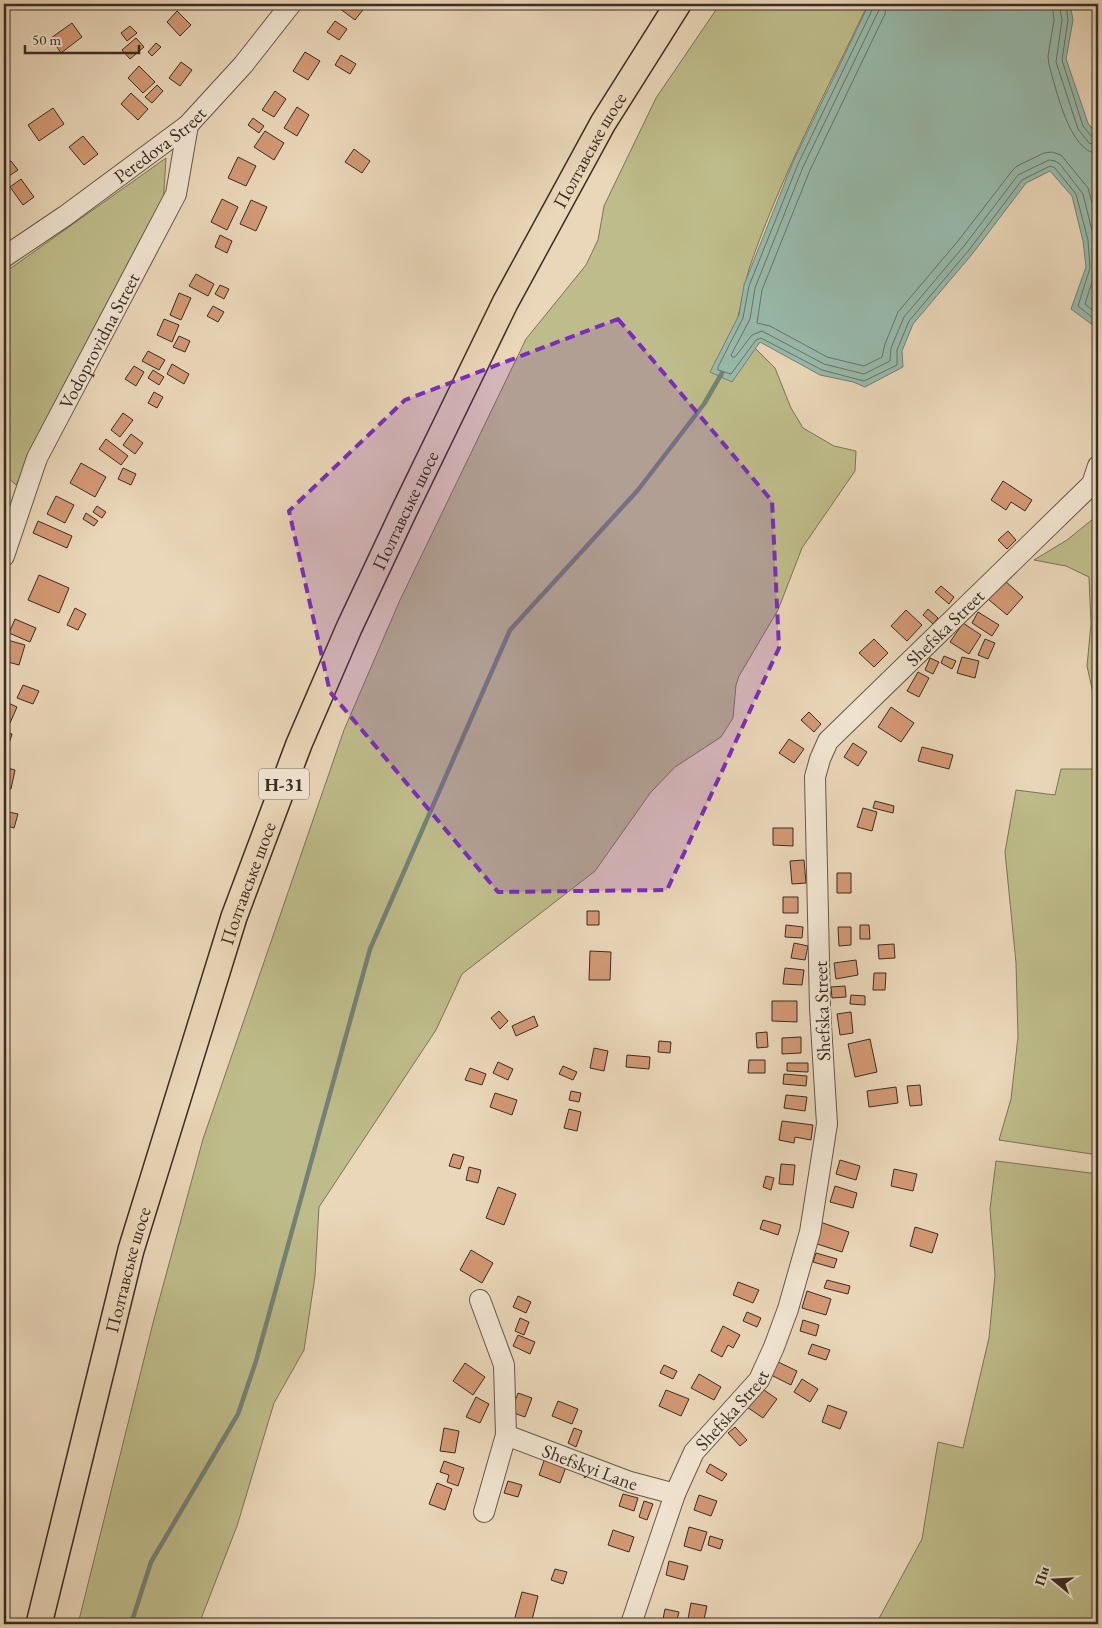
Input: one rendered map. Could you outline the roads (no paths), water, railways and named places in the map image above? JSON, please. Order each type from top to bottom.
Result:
[{"type":"main road","name":"Полтавське шосе","points":[[39,1624],[131,1250],[234,917],[300,744],[350,628],[404,511],[505,303],[603,123],[678,4]]},
{"type":"street","name":"Peredova Street","points":[[4,257],[65,216],[188,125],[243,65],[291,4]]},
{"type":"street","name":"Vodoprovidna Street","points":[[4,556],[37,458],[176,194],[188,125]]},
{"type":"street","name":"Shefska Street","points":[[630,1624],[675,1494],[694,1452],[759,1380],[788,1310],[810,1232],[827,1124],[820,1008],[815,777],[820,759],[828,741],[1096,481]]},
{"type":"street","points":[[480,1300],[504,1365],[506,1436],[484,1512]]},
{"type":"street","name":"Shefskyi Lane","points":[[506,1436],[630,1482],[675,1494]]},
{"type":"water","points":[[869,4],[1070,4],[1073,20],[1066,59],[1088,123],[1098,137],[1098,329],[1071,309],[1086,267],[1083,241],[1072,196],[1050,171],[1026,183],[973,253],[913,324],[902,351],[903,367],[865,387],[853,382],[820,375],[760,342],[732,382],[710,372],[739,315],[744,285],[793,162]]},
{"type":"waterway","points":[[131,1624],[151,1562],[238,1414],[256,1361],[370,949],[510,630],[638,490],[704,404],[722,373]]}]
